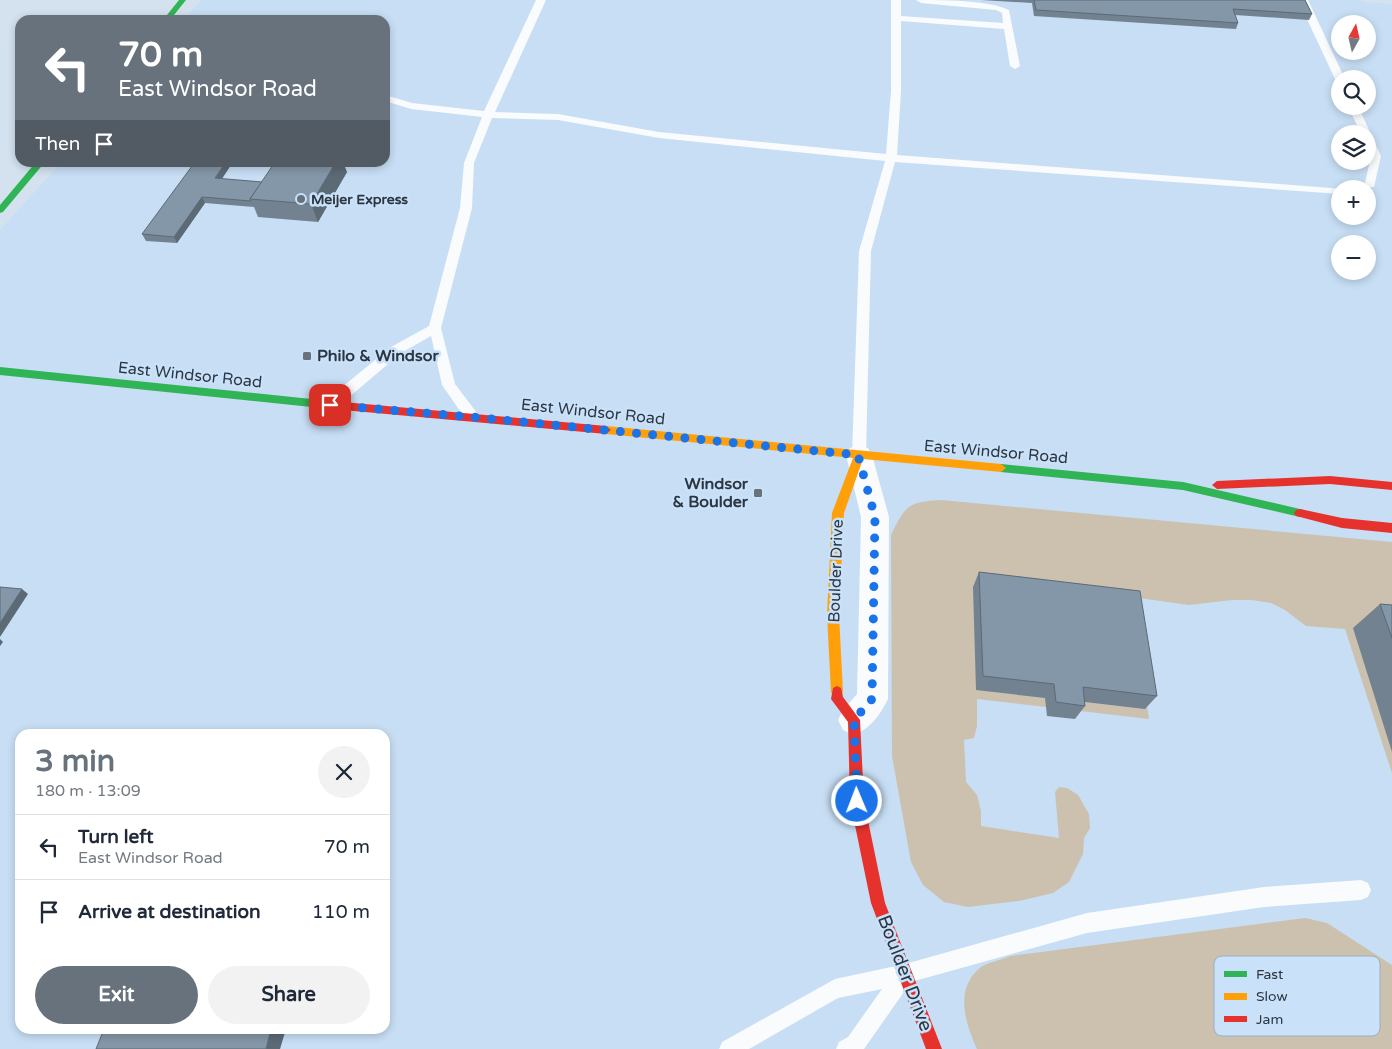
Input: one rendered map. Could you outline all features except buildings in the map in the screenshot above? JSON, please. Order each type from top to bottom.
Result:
[{"type":"main road","points":[[170,15],[183,0]]},
{"type":"main road","points":[[0,210],[37,167]]},
{"type":"main road","name":"East Windsor Road","points":[[0,371],[330,405],[1183,486],[1342,523],[1392,528]]},
{"type":"main road","name":"Boulder Drive","points":[[858,455],[838,513],[833,614],[837,699],[854,720],[857,801],[878,903],[934,1049]]},
{"type":"main road","name":"East Windsor Road","points":[[1183,486],[1330,480],[1392,486]]},
{"type":"street","points":[[854,720],[872,699],[873,690],[875,517],[858,455]]},
{"type":"lane","points":[[472,417],[449,385],[435,328],[466,208],[469,163],[488,115],[541,0]]},
{"type":"lane","points":[[858,455],[862,397],[865,250],[891,158],[896,91],[896,0]]},
{"type":"lane","points":[[921,0],[998,7],[1006,12],[1015,66]]},
{"type":"lane","points":[[1303,0],[1336,70]]},
{"type":"lane","points":[[896,18],[1008,26]]},
{"type":"lane","points":[[390,100],[411,106],[488,115],[558,117],[659,135],[891,158],[1331,190]]},
{"type":"lane","points":[[330,405],[396,350],[435,328]]},
{"type":"lane","points":[[730,1049],[835,989],[905,974],[1087,923],[1264,897],[1361,890]]},
{"type":"lane","points":[[846,1049],[855,1044],[905,974]]},
{"type":"shaded area","points":[[201,0],[1361,0],[1363,2],[1392,4],[1392,1049],[0,1049],[0,230],[57,167],[390,167],[390,15],[188,15]]},
{"type":"shaded area","points":[[941,500],[1392,542],[1392,773],[1345,629],[1306,626],[1285,610],[1271,603],[1252,600],[1232,600],[1189,605],[1132,597],[1149,719],[977,699],[977,726],[974,738],[964,740],[966,782],[977,795],[981,811],[981,826],[1059,838],[1055,792],[1059,787],[1067,788],[1078,795],[1089,814],[1090,828],[1084,838],[1083,854],[1069,882],[1053,893],[1019,901],[968,907],[944,902],[923,885],[911,862],[892,756],[891,535],[900,517],[909,507],[921,502]]},
{"type":"shaded area","points":[[1305,918],[1327,923],[1378,956],[1214,956],[1214,1036],[1380,1036],[1380,957],[1392,965],[1392,1049],[977,1049],[969,1028],[964,1006],[967,985],[981,967],[1010,956]]},
{"type":"traffic: fast","points":[[170,15],[183,0]]},
{"type":"traffic: fast","points":[[0,210],[37,167]]},
{"type":"traffic: fast","points":[[0,371],[321,404]]},
{"type":"traffic: fast","points":[[1001,468],[1183,486],[1300,513]]},
{"type":"traffic: slow","points":[[606,430],[1001,468]]},
{"type":"traffic: slow","points":[[837,692],[833,615],[838,513],[859,455]]},
{"type":"traffic: jam","points":[[321,404],[606,430]]},
{"type":"traffic: jam","points":[[1217,485],[1330,480],[1392,486]]},
{"type":"traffic: jam","points":[[1300,513],[1342,523],[1392,528]]},
{"type":"traffic: jam","points":[[837,692],[837,699],[854,720],[857,801],[878,903],[934,1049]]},
{"type":"place","name":"Meijer Express","points":[[301,199]]},
{"type":"place","name":"Philo & Windsor","points":[[307,356]]},
{"type":"place","name":"Windsor & Boulder","points":[[758,493]]},
{"type":"route","points":[[330,405],[858,455],[875,517],[872,699],[854,720],[857,801]]}]
